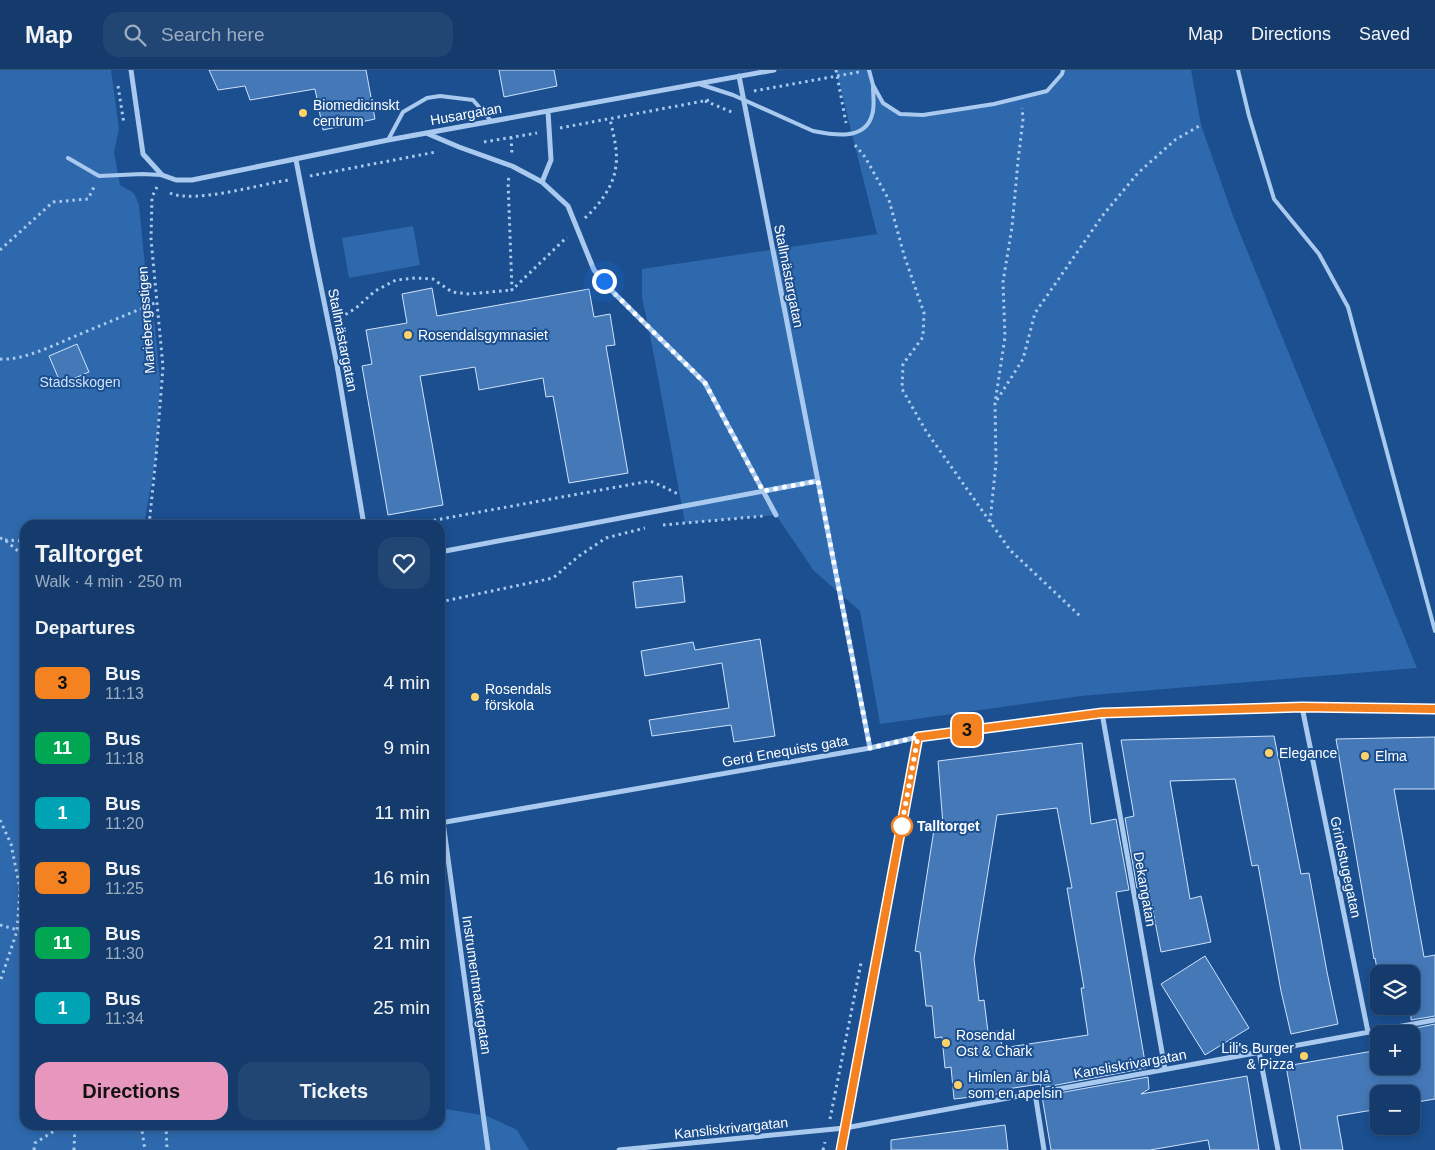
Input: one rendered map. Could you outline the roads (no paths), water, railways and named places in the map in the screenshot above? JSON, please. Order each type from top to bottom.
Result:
[{"type":"street","points":[[131,70],[143,154],[162,175]]},
{"type":"street","name":"Husargatan","points":[[162,175],[176,180],[192,180],[425,133],[774,70]]},
{"type":"street","name":"Stallmästargatan","points":[[738,76],[870,748]]},
{"type":"street","points":[[542,182],[551,160],[548,110]]},
{"type":"street","points":[[425,133],[512,166],[542,182],[568,206],[594,270],[613,292],[705,383],[776,515]]},
{"type":"street","name":"Stallmästargatan","points":[[296,160],[337,365],[363,520]]},
{"type":"street","points":[[445,551],[818,481]]},
{"type":"street","name":"Gerd Enequists gata","points":[[445,821],[870,748],[918,737],[1102,713],[1302,707],[1435,708]]},
{"type":"street","name":"Grindstugegatan","points":[[1302,707],[1368,1032]]},
{"type":"street","name":"Dekangatan","points":[[1102,713],[1166,1070]]},
{"type":"street","points":[[841,1150],[918,737]]},
{"type":"street","name":"Instrumentmakargatan","points":[[445,843],[488,1150]]},
{"type":"street","name":"Kansliskrivargatan","points":[[620,1150],[845,1128],[1435,1020]]},
{"type":"street","points":[[1259,1052],[1278,1150]]},
{"type":"street","points":[[1035,1093],[1044,1150]]},
{"type":"lane","points":[[737,70],[738,76]]},
{"type":"lane","points":[[697,84],[743,97],[813,131],[826,134],[848,135],[863,130],[872,117],[874,106],[873,85],[869,70]]},
{"type":"lane","points":[[873,85],[883,103],[900,114],[923,115],[1022,98],[1047,91],[1062,74],[1063,70]]},
{"type":"lane","points":[[1238,70],[1249,116],[1274,199],[1319,254],[1348,307],[1435,631]]},
{"type":"lane","points":[[388,140],[403,112],[427,98],[440,96],[473,100],[490,121]]},
{"type":"lane","points":[[68,158],[99,176],[162,175]]},
{"type":"place","name":"Biomedicinskt centrum","points":[[303,113]]},
{"type":"place","name":"Rosendalsgymnasiet","points":[[408,335]]},
{"type":"place","name":"Rosendals förskola","points":[[475,697]]},
{"type":"place","name":"Elegance","points":[[1269,753]]},
{"type":"place","name":"Elma","points":[[1365,756]]},
{"type":"place","name":"Talltorget","points":[[902,826]]},
{"type":"place","name":"Rosendal Ost & Chark","points":[[946,1043]]},
{"type":"place","name":"Lili's Burger & Pizza","points":[[1304,1056]]},
{"type":"place","name":"Himlen är blå som en apelsin","points":[[958,1085]]},
{"type":"park label","name":"Stadsskogen","points":[[80,382]]}]
